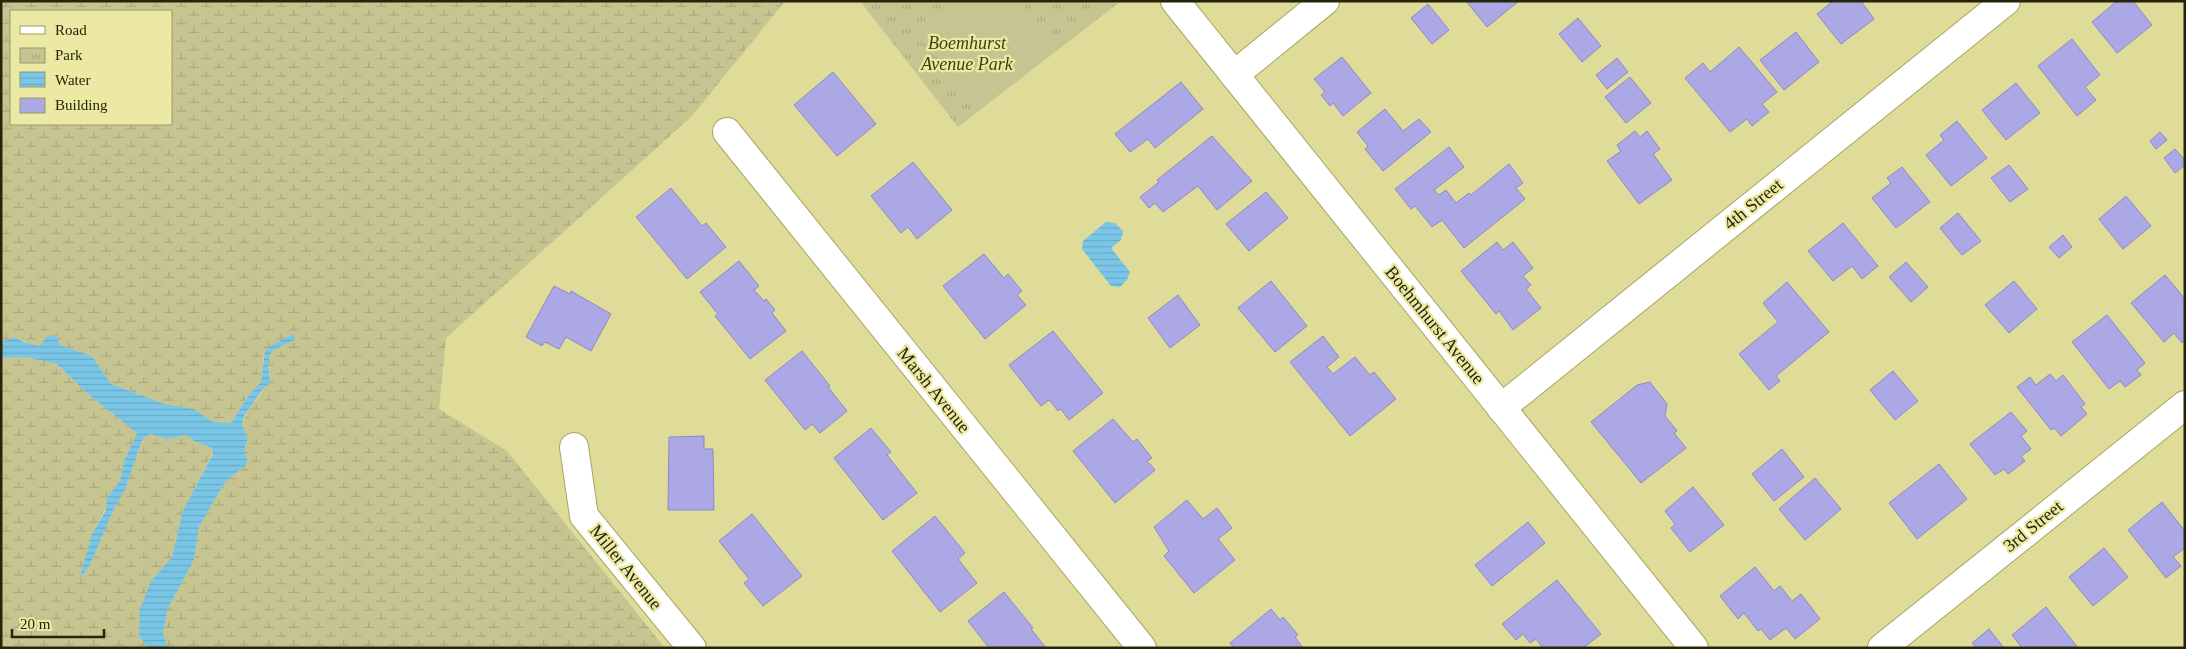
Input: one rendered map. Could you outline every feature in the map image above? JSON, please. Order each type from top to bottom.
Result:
[{"type":"street","name":"Boehmhurst Avenue","points":[[1175,1],[1694,648]]},
{"type":"street","points":[[1234,75],[1325,1]]},
{"type":"street","name":"4th Street","points":[[1501,408],[2006,1]]},
{"type":"street","name":"Marsh Avenue","points":[[727,132],[1142,648]]},
{"type":"street","name":"3rd Street","points":[[1882,648],[2185,405]]},
{"type":"street","name":"Miller Avenue","points":[[574,447],[584,516],[692,648]]},
{"type":"green space","points":[[1,1],[785,1],[692,116],[446,338],[439,409],[507,451],[665,648],[168,648],[163,633],[168,608],[194,560],[199,527],[225,482],[247,464],[244,451],[248,438],[242,424],[249,407],[259,397],[270,378],[268,361],[272,351],[295,339],[292,334],[264,355],[261,382],[248,396],[231,423],[213,422],[194,409],[165,404],[111,384],[92,356],[60,345],[59,340],[37,347],[15,337],[1,342]]},
{"type":"green space","name":"Boemhurst Avenue Park","points":[[860,1],[1121,1],[958,127]]},
{"type":"green space","points":[[963,1],[1020,1],[1053,42],[976,105],[920,37]]},
{"type":"green space","points":[[25,357],[57,364],[88,394],[137,433],[124,461],[120,481],[92,534],[80,579],[89,567],[114,509],[125,490],[142,440],[148,434],[167,439],[186,435],[194,441],[212,448],[213,453],[183,510],[172,557],[151,581],[139,636],[148,648],[1,648],[1,358]]},
{"type":"water","points":[[1106,222],[1115,223],[1123,231],[1121,240],[1111,248],[1130,272],[1127,280],[1120,287],[1111,286],[1082,249],[1083,241]]},
{"type":"water","points":[[293,334],[296,339],[272,351],[268,361],[270,383],[263,389],[244,416],[242,424],[248,438],[244,451],[247,464],[225,482],[199,527],[194,560],[168,608],[163,633],[168,648],[148,648],[139,636],[140,609],[151,581],[172,557],[183,510],[213,454],[212,448],[194,441],[186,435],[167,439],[149,434],[142,440],[125,490],[114,509],[89,567],[79,580],[92,534],[106,510],[107,498],[120,481],[124,461],[137,433],[88,394],[57,364],[25,357],[1,358],[1,342],[15,337],[24,342],[40,346],[48,336],[57,336],[60,345],[92,356],[111,384],[165,404],[194,409],[213,422],[231,423],[248,396],[261,382],[265,351],[275,343]]},
{"type":"building","points":[[1466,1],[1519,1],[1487,27]]},
{"type":"building","points":[[1833,1],[1861,1],[1874,19],[1841,44],[1817,14]]},
{"type":"building","points":[[2117,1],[2133,1],[2152,25],[2117,53],[2092,22]]},
{"type":"building","points":[[1428,4],[1449,30],[1432,44],[1411,18]]},
{"type":"building","points":[[1578,18],[1601,46],[1582,62],[1559,34]]},
{"type":"building","points":[[1796,32],[1819,62],[1784,90],[1760,60]]},
{"type":"building","points":[[2072,39],[2100,75],[2085,87],[2096,100],[2077,116],[2038,66]]},
{"type":"building","points":[[1739,47],[1777,92],[1762,104],[1769,112],[1752,126],[1747,119],[1730,132],[1685,78],[1703,63],[1710,72]]},
{"type":"building","points":[[1342,57],[1371,93],[1343,116],[1333,103],[1330,106],[1321,95],[1325,92],[1314,79]]},
{"type":"building","points":[[1617,58],[1628,72],[1607,89],[1596,75]]},
{"type":"building","points":[[833,72],[876,124],[837,156],[794,105]]},
{"type":"building","points":[[1630,77],[1651,103],[1626,123],[1605,97]]},
{"type":"building","points":[[1181,82],[1203,109],[1155,148],[1148,139],[1130,152],[1115,134]]},
{"type":"building","points":[[2016,83],[2040,113],[2006,140],[1982,110]]},
{"type":"building","points":[[1385,109],[1403,131],[1419,119],[1431,132],[1383,171],[1365,149],[1368,146],[1357,132]]},
{"type":"building","points":[[1957,121],[1987,158],[1951,186],[1926,155],[1944,140],[1940,135]]},
{"type":"building","points":[[1635,131],[1640,137],[1647,131],[1660,149],[1653,154],[1672,180],[1639,204],[1607,161],[1621,151],[1617,145]]},
{"type":"building","points":[[2160,132],[2167,140],[2156,149],[2150,141]]},
{"type":"building","points":[[1212,136],[1252,181],[1217,210],[1198,186],[1163,212],[1155,203],[1149,208],[1140,197],[1159,182],[1157,180]]},
{"type":"building","points":[[1449,147],[1464,167],[1434,190],[1439,195],[1446,190],[1456,203],[1469,193],[1471,195],[1509,164],[1523,183],[1516,188],[1525,199],[1464,248],[1442,220],[1432,227],[1415,206],[1411,209],[1395,189]]},
{"type":"building","points":[[2175,149],[2185,160],[2185,165],[2175,173],[2164,158]]},
{"type":"building","points":[[913,162],[952,210],[917,239],[908,227],[901,233],[871,196]]},
{"type":"building","points":[[2009,165],[2028,189],[2010,202],[1991,178]]},
{"type":"building","points":[[1902,167],[1930,202],[1896,228],[1872,198],[1891,183],[1887,178]]},
{"type":"building","points":[[671,188],[702,226],[706,223],[726,247],[687,279],[636,217]]},
{"type":"building","points":[[1266,192],[1288,218],[1249,251],[1226,224]]},
{"type":"building","points":[[2126,196],[2151,226],[2123,249],[2099,219]]},
{"type":"building","points":[[1958,213],[1981,241],[1962,255],[1940,228]]},
{"type":"building","points":[[1843,223],[1878,266],[1862,279],[1852,266],[1833,281],[1808,251]]},
{"type":"building","points":[[2063,235],[2072,247],[2059,258],[2049,247]]},
{"type":"building","points":[[1497,242],[1503,250],[1513,242],[1533,268],[1523,276],[1531,285],[1526,289],[1541,308],[1513,330],[1499,311],[1496,314],[1461,271]]},
{"type":"building","points":[[984,254],[1004,278],[1008,274],[1022,291],[1017,295],[1026,305],[985,339],[943,286]]},
{"type":"building","points":[[739,261],[759,286],[754,290],[764,301],[766,299],[775,310],[772,313],[786,331],[750,359],[715,316],[718,314],[700,292]]},
{"type":"building","points":[[1906,262],[1928,287],[1911,302],[1889,277]]},
{"type":"building","points":[[2165,275],[2185,299],[2185,341],[2182,343],[2174,333],[2164,342],[2131,303]]},
{"type":"building","points":[[1271,281],[1307,326],[1275,352],[1238,308]]},
{"type":"building","points":[[2014,281],[2037,309],[2009,333],[1985,305]]},
{"type":"building","points":[[1787,282],[1829,332],[1776,376],[1780,381],[1769,390],[1739,354],[1778,322],[1763,303]]},
{"type":"building","points":[[554,286],[570,294],[571,291],[611,314],[591,351],[566,337],[559,349],[545,342],[542,346],[526,337]]},
{"type":"building","points":[[1178,295],[1200,325],[1170,348],[1148,318]]},
{"type":"building","points":[[2107,315],[2145,363],[2137,370],[2141,375],[2125,387],[2120,381],[2109,389],[2072,342]]},
{"type":"building","points":[[1053,331],[1103,393],[1069,420],[1061,409],[1058,411],[1049,400],[1041,406],[1009,365]]},
{"type":"building","points":[[1323,336],[1339,357],[1327,367],[1333,374],[1355,357],[1370,375],[1374,372],[1396,399],[1350,436],[1290,362]]},
{"type":"building","points":[[802,351],[847,411],[820,433],[812,424],[805,430],[765,380]]},
{"type":"building","points":[[1893,371],[1918,401],[1895,420],[1870,390]]},
{"type":"building","points":[[2050,374],[2056,381],[2063,375],[2085,404],[2081,407],[2087,414],[2061,436],[2054,428],[2051,430],[2017,387],[2030,377],[2036,385]]},
{"type":"building","points":[[1650,382],[1667,404],[1665,416],[1677,431],[1674,433],[1686,448],[1641,483],[1591,422],[1637,385]]},
{"type":"building","points":[[2011,412],[2027,431],[2021,436],[2031,449],[2021,456],[2025,461],[2008,474],[2004,469],[1995,475],[1970,444]]},
{"type":"building","points":[[1113,419],[1133,442],[1137,439],[1152,458],[1147,461],[1155,470],[1115,503],[1073,451]]},
{"type":"building","points":[[871,428],[891,452],[887,455],[917,493],[883,520],[834,458]]},
{"type":"building","points":[[704,436],[704,449],[713,449],[714,510],[668,510],[669,437]]},
{"type":"building","points":[[1782,449],[1804,477],[1774,501],[1752,474]]},
{"type":"building","points":[[1939,464],[1967,499],[1917,539],[1889,503]]},
{"type":"building","points":[[1815,478],[1841,509],[1805,540],[1779,509]]},
{"type":"building","points":[[1693,487],[1724,525],[1690,552],[1671,528],[1675,524],[1665,511]]},
{"type":"building","points":[[1187,500],[1203,519],[1217,508],[1232,528],[1218,539],[1235,560],[1194,593],[1164,556],[1169,551],[1154,527]]},
{"type":"building","points":[[2162,502],[2185,531],[2185,548],[2173,557],[2181,566],[2166,578],[2128,530]]},
{"type":"building","points":[[752,514],[802,576],[763,606],[744,583],[749,579],[719,541]]},
{"type":"building","points":[[935,516],[965,553],[958,559],[977,583],[940,612],[892,551]]},
{"type":"building","points":[[1528,522],[1545,543],[1492,586],[1475,565]]},
{"type":"building","points":[[2104,548],[2128,577],[2093,606],[2069,577]]},
{"type":"building","points":[[1755,567],[1774,591],[1780,586],[1792,601],[1801,594],[1820,619],[1795,639],[1786,628],[1770,640],[1761,629],[1758,631],[1744,613],[1738,619],[1720,596]]},
{"type":"building","points":[[1557,580],[1601,634],[1583,648],[1543,648],[1536,639],[1530,643],[1523,634],[1516,640],[1502,624]]},
{"type":"building","points":[[1004,592],[1033,628],[1031,629],[1046,648],[989,648],[968,621]]},
{"type":"building","points":[[2046,607],[2078,648],[2022,648],[2012,635]]},
{"type":"building","points":[[1271,609],[1280,620],[1283,617],[1298,635],[1295,637],[1303,648],[1234,648],[1230,643]]},
{"type":"building","points":[[1989,629],[2004,648],[1976,648],[1972,643]]}]
